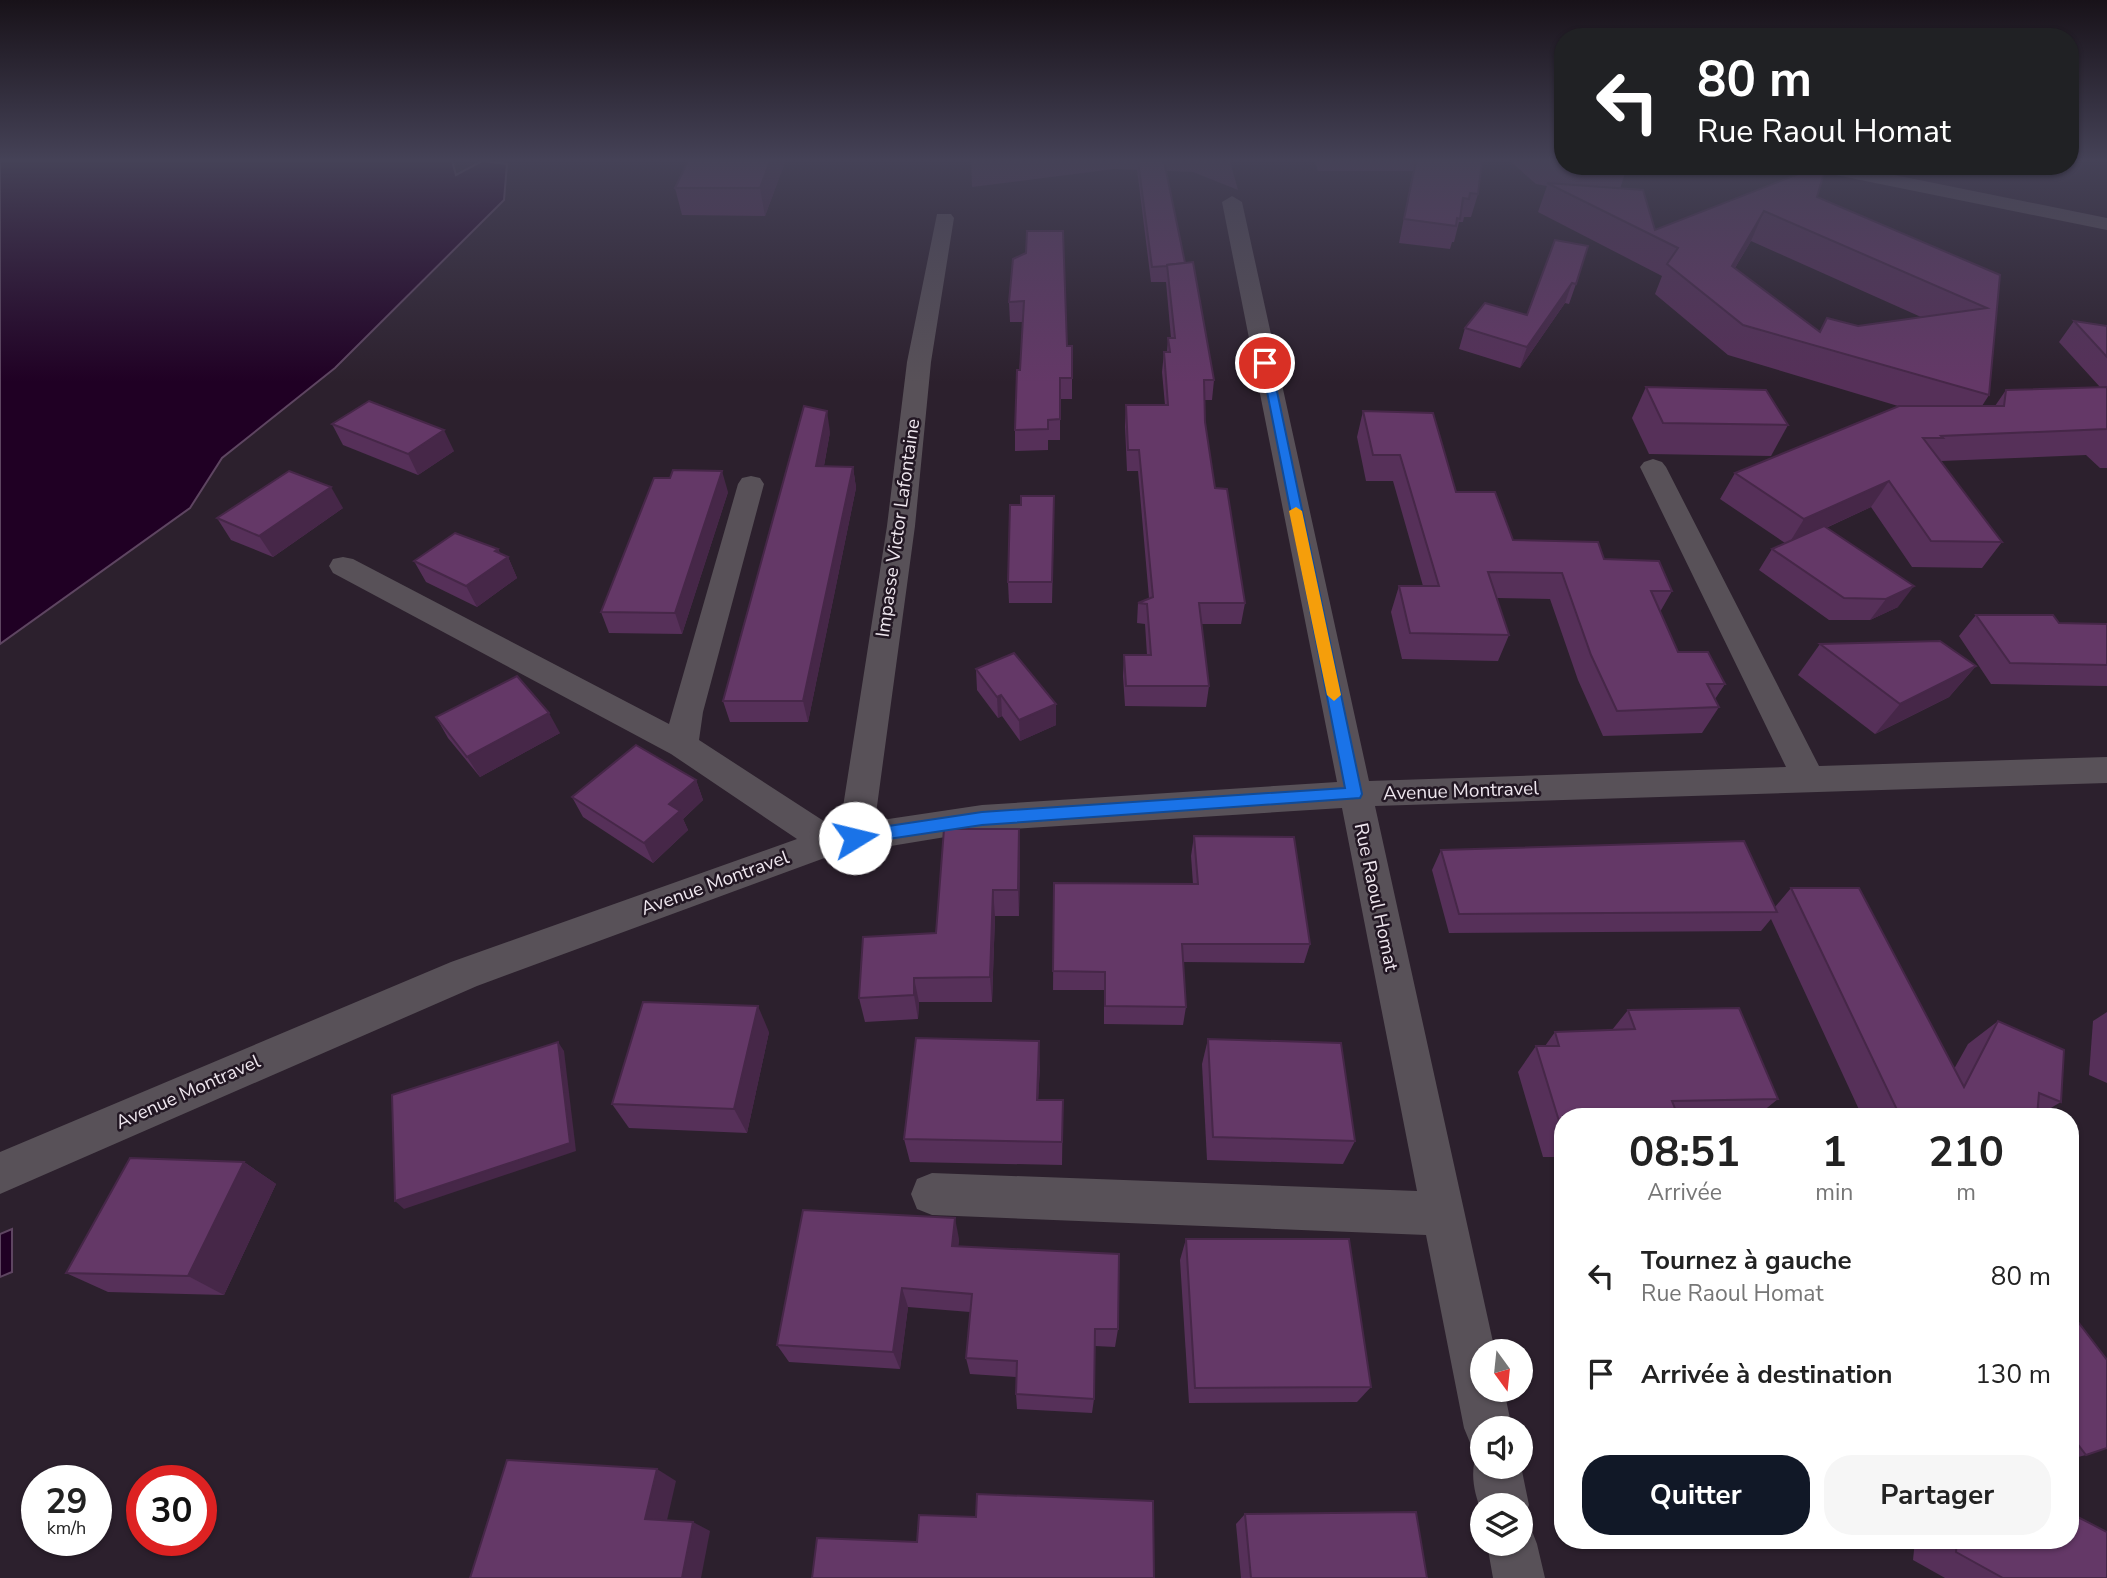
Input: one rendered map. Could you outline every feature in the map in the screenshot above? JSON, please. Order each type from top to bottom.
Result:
[{"type":"street","name":"Impasse Victor Lafontaine","points":[[841,840],[901,526],[919,362],[941,235]]},
{"type":"street","name":"Rue Raoul Homat","points":[[1239,235],[1486,1416]]},
{"type":"street","points":[[1653,467],[1810,780]]},
{"type":"street","points":[[682,745],[687,712],[751,484]]},
{"type":"street","points":[[343,566],[682,745],[841,840]]},
{"type":"street","name":"Avenue Montravel","points":[[0,1173],[464,974],[841,840],[982,818],[1354,794],[2107,770]]},
{"type":"street","points":[[932,1194],[1444,1214]]},
{"type":"street","points":[[1514,1556],[1519,1578]]},
{"type":"shaded area","points":[[0,235],[469,235],[335,368],[222,458],[190,508],[0,644]]},
{"type":"shaded area","points":[[12,1229],[12,1272],[0,1277],[0,1234]]},
{"type":"building","points":[[1027,235],[1063,235],[1067,346],[1072,346],[1072,378],[1060,378],[1060,419],[1048,420],[1048,429],[1015,430],[1017,370],[1020,370],[1024,301],[1009,302],[1013,259],[1026,253]]},
{"type":"building","points":[[1148,235],[1179,235],[1185,263],[1152,267]]},
{"type":"building","points":[[1651,235],[1750,235],[1732,266],[1820,332],[1827,318],[1858,326],[1987,308],[1818,235],[1905,235],[2000,275],[1989,395],[1743,325],[1667,264],[1678,248]]},
{"type":"building","points":[[1555,240],[1588,246],[1576,284],[1572,283],[1527,347],[1465,328],[1485,303],[1527,315]]},
{"type":"building","points":[[1193,262],[1214,380],[1204,380],[1205,422],[1215,488],[1227,489],[1245,603],[1199,603],[1209,686],[1126,686],[1124,655],[1151,655],[1147,604],[1138,603],[1153,597],[1139,450],[1128,450],[1126,405],[1168,405],[1164,352],[1170,352],[1168,338],[1175,338],[1167,265]]},
{"type":"building","points":[[2074,321],[2107,326],[2107,357]]},
{"type":"building","points":[[1646,387],[1766,390],[1788,425],[1663,423]]},
{"type":"building","points":[[2107,387],[2107,429],[1923,438],[2002,542],[1931,541],[1889,481],[1804,519],[1735,473],[1899,406],[2004,406],[2006,390]]},
{"type":"building","points":[[369,401],[444,430],[408,454],[332,424]]},
{"type":"building","points":[[804,406],[827,411],[816,466],[853,467],[803,701],[723,701]]},
{"type":"building","points":[[1363,411],[1433,413],[1456,492],[1495,492],[1513,540],[1598,542],[1604,559],[1659,561],[1672,591],[1651,591],[1678,652],[1708,652],[1725,684],[1707,684],[1719,707],[1617,711],[1591,655],[1562,573],[1488,572],[1509,635],[1410,633],[1399,586],[1439,586],[1400,455],[1373,455]]},
{"type":"building","points":[[673,470],[722,471],[675,613],[601,612],[654,478],[670,478]]},
{"type":"building","points":[[289,471],[331,487],[259,536],[217,518]]},
{"type":"building","points":[[1021,496],[1054,496],[1052,582],[1008,582],[1010,505],[1021,505]]},
{"type":"building","points":[[1824,526],[1914,586],[1886,599],[1844,598],[1772,549]]},
{"type":"building","points":[[455,533],[498,549],[495,551],[508,557],[466,586],[414,561]]},
{"type":"building","points":[[1976,615],[2053,615],[2059,623],[2107,624],[2107,665],[2010,663]]},
{"type":"building","points":[[1940,641],[1976,666],[1900,704],[1820,644]]},
{"type":"building","points":[[1014,653],[1056,704],[1019,720],[1001,695],[997,697],[976,669]]},
{"type":"building","points":[[517,676],[549,713],[467,757],[436,717]]},
{"type":"building","points":[[636,745],[696,780],[669,804],[680,811],[644,843],[572,797]]},
{"type":"building","points":[[944,829],[1019,829],[1018,890],[993,890],[990,977],[914,978],[914,995],[859,998],[863,937],[936,933]]},
{"type":"building","points":[[1194,836],[1294,837],[1310,944],[1182,944],[1186,1007],[1105,1006],[1105,972],[1053,971],[1054,883],[1198,884]]},
{"type":"building","points":[[1744,841],[1777,912],[1459,914],[1441,850]]},
{"type":"building","points":[[1791,888],[1859,888],[1964,1087],[1998,1021],[2064,1050],[2061,1102],[2039,1093],[2038,1108],[1896,1108]]},
{"type":"building","points":[[643,1002],[758,1006],[734,1109],[612,1104]]},
{"type":"building","points":[[1739,1008],[1778,1099],[1672,1101],[1675,1108],[1555,1108],[1536,1046],[1559,1046],[1555,1032],[1635,1029],[1628,1010]]},
{"type":"building","points":[[916,1038],[1039,1041],[1037,1100],[1063,1100],[1062,1142],[904,1139]]},
{"type":"building","points":[[1208,1039],[1341,1043],[1355,1141],[1213,1137]]},
{"type":"building","points":[[558,1042],[570,1143],[395,1201],[392,1095]]},
{"type":"building","points":[[130,1158],[244,1162],[188,1276],[66,1273]]},
{"type":"building","points":[[803,1210],[955,1218],[952,1246],[1119,1254],[1118,1329],[1095,1329],[1094,1399],[1016,1394],[1017,1361],[966,1358],[972,1294],[902,1288],[893,1352],[777,1345]]},
{"type":"building","points":[[1186,1239],[1349,1239],[1371,1387],[1195,1388]]},
{"type":"building","points":[[2079,1323],[2107,1360],[2107,1448],[2086,1455],[2079,1446]]},
{"type":"building","points":[[507,1460],[657,1469],[645,1519],[693,1522],[682,1578],[470,1578]]},
{"type":"building","points":[[977,1494],[1153,1501],[1154,1578],[812,1578],[817,1538],[917,1542],[919,1515],[976,1517]]},
{"type":"building","points":[[1416,1512],[1427,1578],[1251,1578],[1245,1514]]},
{"type":"building","points":[[2079,1518],[2107,1532],[2107,1578],[2003,1578],[1956,1552],[1956,1549],[2079,1549]]},
{"type":"slow traffic","points":[[1296,511],[1334,695]]},
{"type":"route","points":[[855,838],[982,818],[1354,794],[1265,363]]}]
